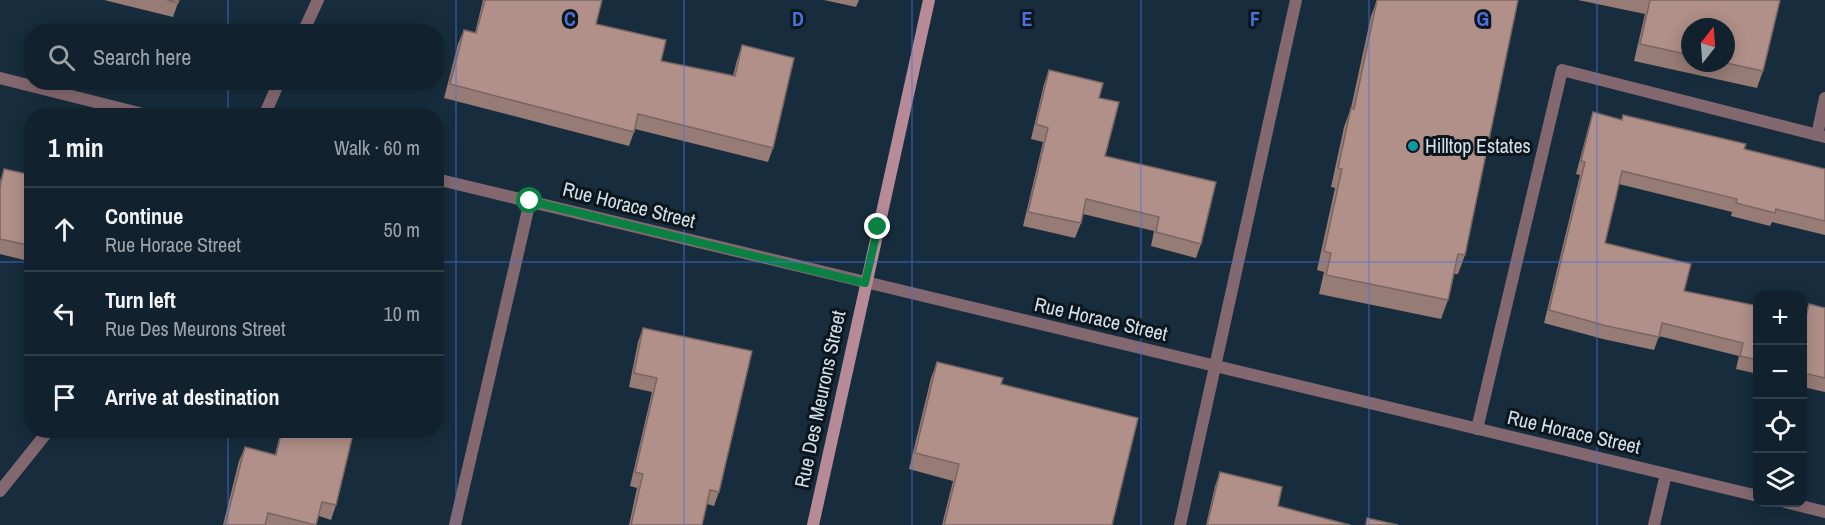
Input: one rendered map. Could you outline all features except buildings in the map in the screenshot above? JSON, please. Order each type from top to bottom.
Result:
[{"type":"street","points":[[307,24],[318,0]]},
{"type":"street","name":"Rue Des Meurons Street","points":[[813,525],[928,0]]},
{"type":"street","points":[[1180,525],[1296,0]]},
{"type":"street","points":[[1477,429],[1562,70],[1821,136],[1825,98]]},
{"type":"street","points":[[0,78],[24,84]]},
{"type":"street","points":[[48,90],[119,108]]},
{"type":"street","points":[[268,108],[275,90]]},
{"type":"street","name":"Rue Horace Street","points":[[444,181],[1753,495]]},
{"type":"street","points":[[455,525],[530,201]]},
{"type":"street","points":[[0,491],[43,438]]},
{"type":"street","points":[[1654,525],[1666,474]]},
{"type":"street","points":[[1805,507],[1825,512]]},
{"type":"place","name":"Hilltop Estates","points":[[1413,146]]},
{"type":"route","points":[[530,201],[865,283],[878,227]]}]
